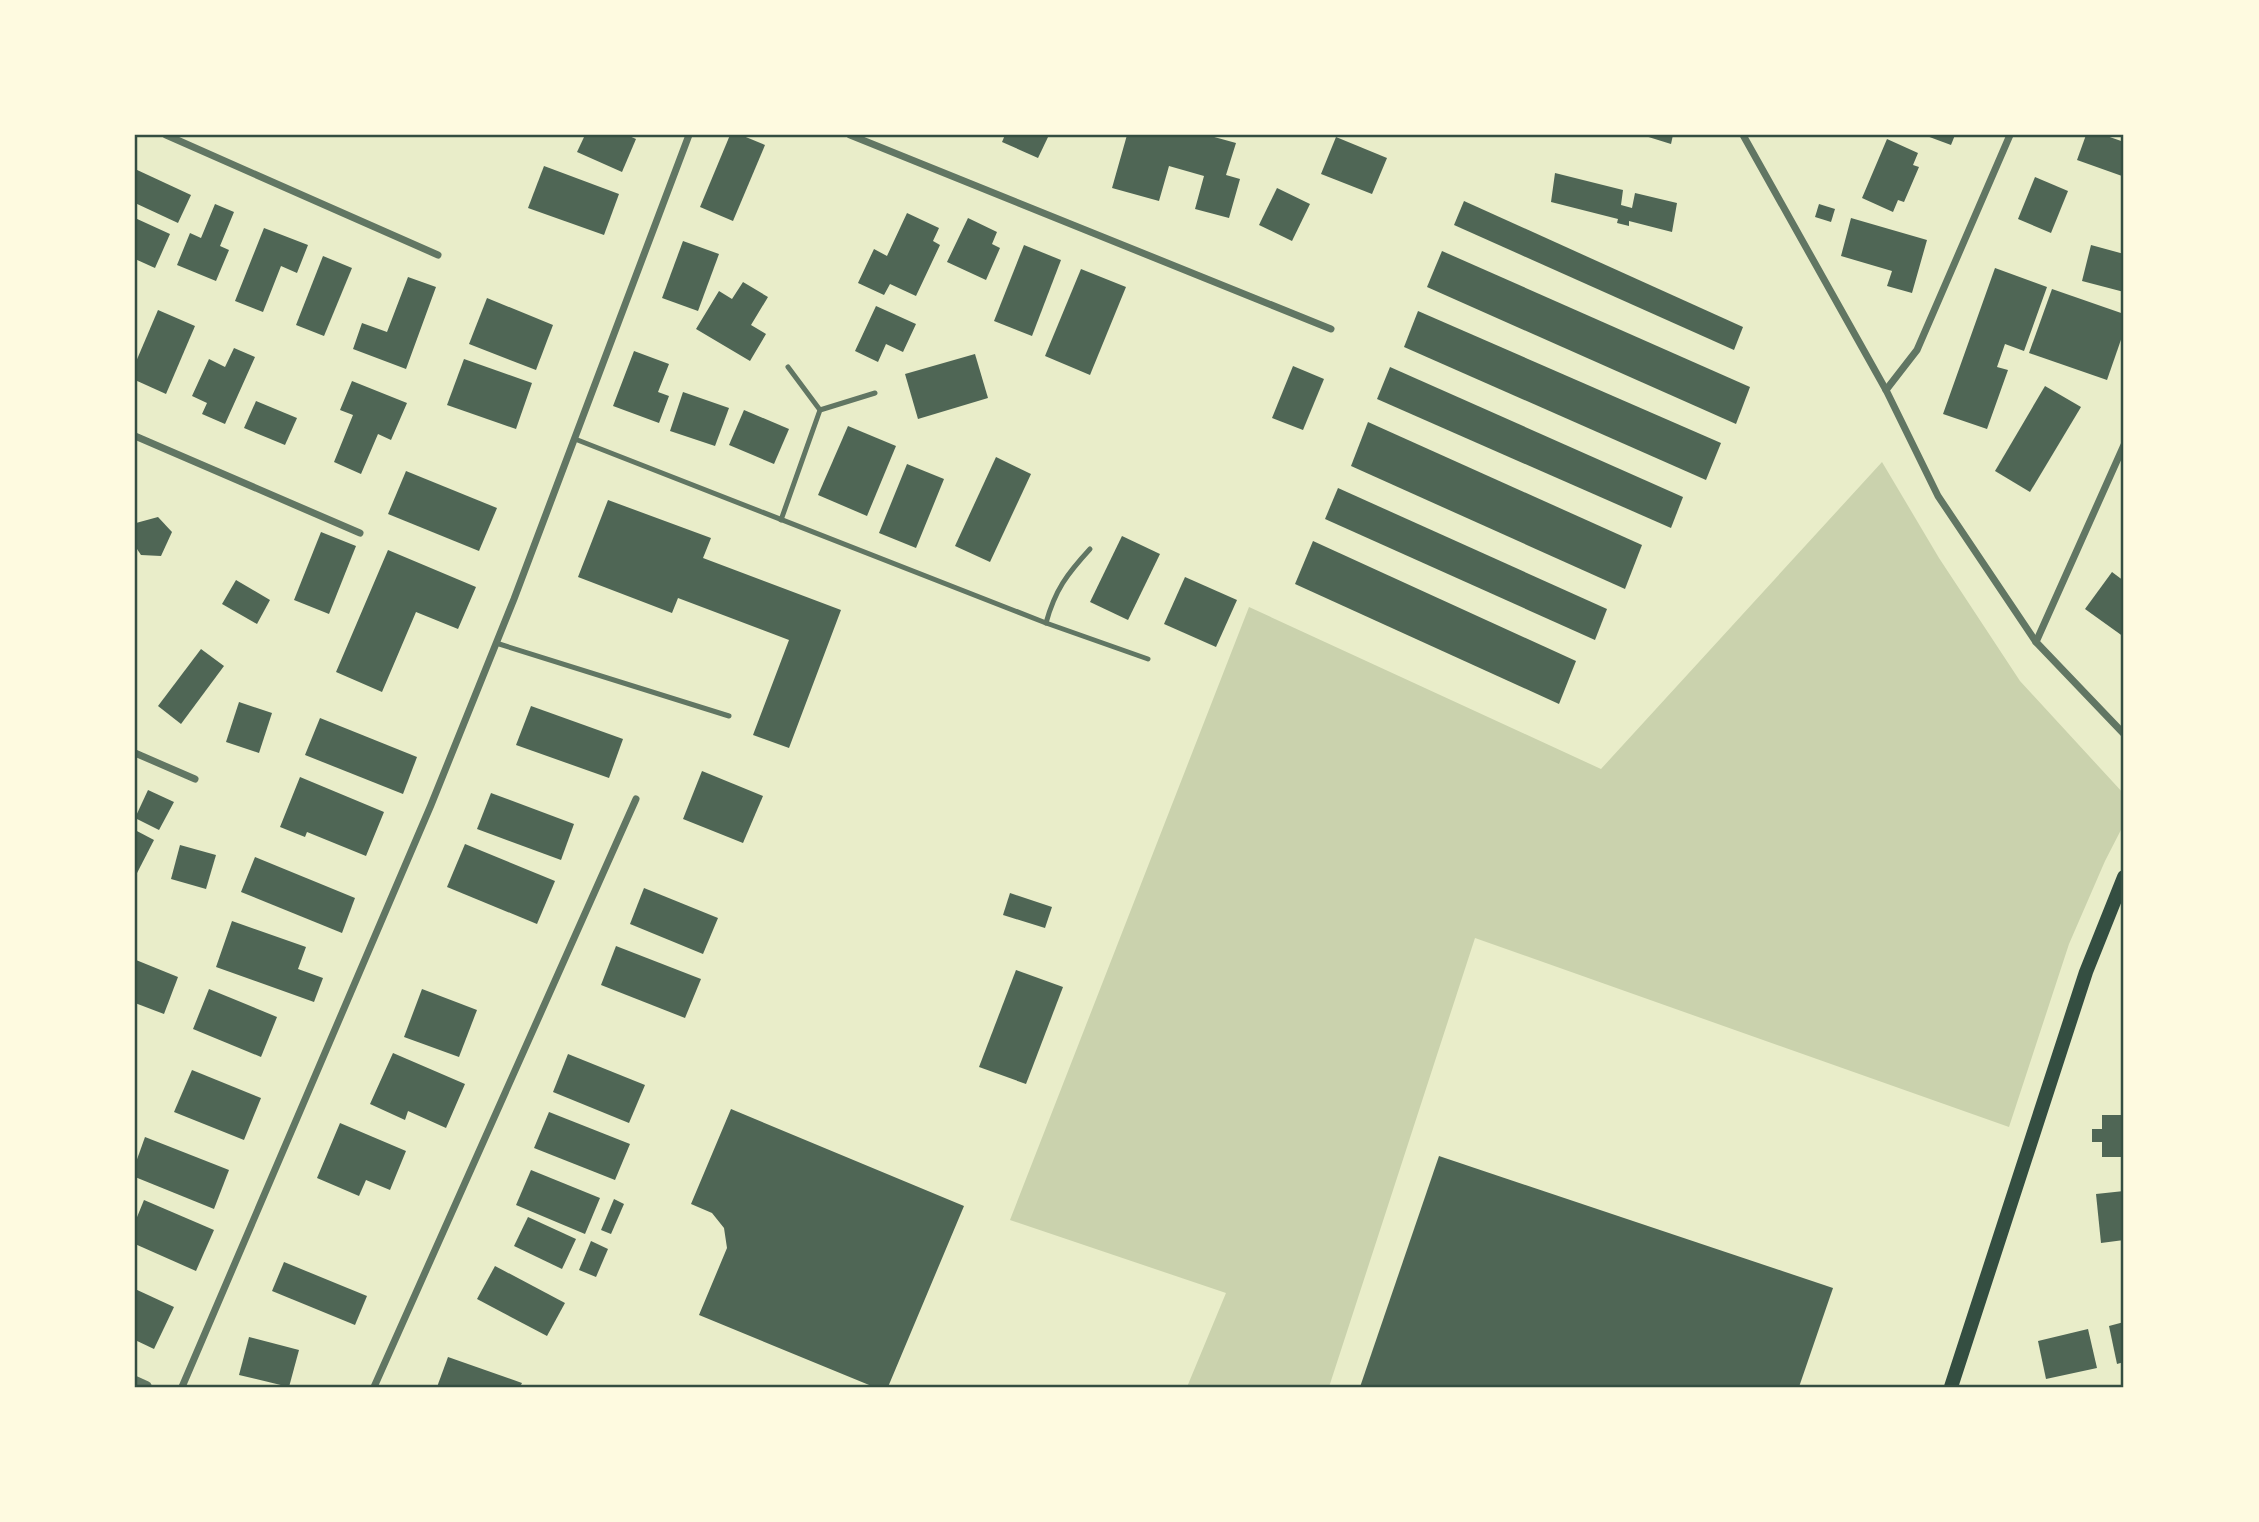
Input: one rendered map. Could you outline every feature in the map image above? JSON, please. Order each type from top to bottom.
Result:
[{"type":"main road","points":[[1951,1387],[2086,972],[2124,877]]},
{"type":"street","points":[[166,135],[438,255]]},
{"type":"street","points":[[182,1387],[431,805],[575,439],[689,135]]},
{"type":"street","points":[[850,135],[1331,329]]},
{"type":"street","points":[[1744,135],[1886,390],[1938,496],[2036,642],[2124,734]]},
{"type":"street","points":[[1886,390],[1917,349],[2010,135]]},
{"type":"street","points":[[135,436],[360,533]]},
{"type":"street","points":[[2036,642],[2124,445]]},
{"type":"street","points":[[135,753],[195,779]]},
{"type":"street","points":[[374,1387],[636,799]]},
{"type":"street","points":[[135,1382],[146,1387]]},
{"type":"lane","points":[[788,367],[820,410]]},
{"type":"lane","points":[[820,410],[875,393]]},
{"type":"lane","points":[[781,520],[820,410]]},
{"type":"lane","points":[[575,439],[1046,623],[1148,660]]},
{"type":"lane","points":[[1046,623],[1053,597],[1067,574],[1090,549]]},
{"type":"lane","points":[[496,643],[729,716]]},
{"type":"green space","points":[[1882,462],[1939,558],[2020,681],[2124,794],[2124,824],[2069,944],[2009,1127],[1475,938],[1329,1387],[1187,1387],[1226,1293],[1010,1220],[1249,607],[1601,769]]},
{"type":"building","points":[[585,135],[627,135],[636,139],[622,172],[577,152]]},
{"type":"building","points":[[730,135],[741,135],[765,145],[733,221],[700,207]]},
{"type":"building","points":[[1005,135],[1049,135],[1038,158],[1002,142]]},
{"type":"building","points":[[1127,135],[1207,135],[1236,143],[1226,175],[1240,179],[1229,218],[1195,209],[1204,176],[1169,166],[1159,201],[1112,188]]},
{"type":"building","points":[[1642,135],[1673,135],[1671,144]]},
{"type":"building","points":[[1924,135],[1955,135],[1951,145]]},
{"type":"building","points":[[2086,135],[2104,135],[2124,142],[2122,176],[2077,160]]},
{"type":"building","points":[[1336,137],[1387,158],[1372,194],[1321,174]]},
{"type":"building","points":[[1887,139],[1918,153],[1913,165],[1919,167],[1904,202],[1898,200],[1893,212],[1862,198]]},
{"type":"building","points":[[544,166],[619,194],[604,235],[528,208]]},
{"type":"building","points":[[135,169],[191,195],[178,223],[135,203]]},
{"type":"building","points":[[1555,173],[1623,190],[1621,205],[1632,208],[1635,193],[1677,203],[1672,232],[1629,221],[1629,226],[1617,223],[1618,219],[1551,202]]},
{"type":"building","points":[[2035,177],[2068,191],[2051,233],[2018,219]]},
{"type":"building","points":[[1277,188],[1310,204],[1292,241],[1259,225]]},
{"type":"building","points":[[1464,201],[1743,327],[1734,350],[1454,225]]},
{"type":"building","points":[[215,204],[234,212],[220,246],[229,250],[216,281],[177,265],[190,233],[201,238]]},
{"type":"building","points":[[1819,204],[1835,209],[1831,222],[1815,217]]},
{"type":"building","points":[[907,213],[939,228],[933,241],[940,245],[916,296],[890,284],[884,295],[858,283],[874,249],[887,256]]},
{"type":"building","points":[[135,218],[170,234],[155,268],[135,259]]},
{"type":"building","points":[[968,218],[997,232],[992,244],[1000,248],[986,280],[947,262]]},
{"type":"building","points":[[1851,218],[1927,240],[1912,293],[1887,286],[1892,271],[1841,256]]},
{"type":"building","points":[[264,228],[308,245],[297,273],[281,266],[263,312],[235,301]]},
{"type":"building","points":[[683,241],[719,254],[698,311],[662,298]]},
{"type":"building","points":[[1024,245],[1061,260],[1032,336],[994,321]]},
{"type":"building","points":[[2091,245],[2124,254],[2124,292],[2082,281]]},
{"type":"building","points":[[1442,251],[1750,387],[1736,424],[1427,287]]},
{"type":"building","points":[[323,256],[352,268],[324,336],[296,325]]},
{"type":"building","points":[[1995,268],[2047,287],[2024,351],[2005,344],[1997,367],[2008,370],[1987,429],[1943,414]]},
{"type":"building","points":[[1081,269],[1126,287],[1090,375],[1045,356]]},
{"type":"building","points":[[408,277],[436,287],[406,369],[353,349],[362,323],[387,332]]},
{"type":"building","points":[[743,282],[768,297],[751,325],[766,334],[750,361],[696,329],[719,291],[732,299]]},
{"type":"building","points":[[2052,289],[2124,314],[2124,331],[2107,380],[2029,353]]},
{"type":"building","points":[[487,298],[553,325],[536,370],[469,344]]},
{"type":"building","points":[[876,306],[916,324],[903,352],[886,344],[878,362],[855,351]]},
{"type":"building","points":[[158,310],[195,326],[166,394],[135,380],[135,364]]},
{"type":"building","points":[[1418,311],[1721,443],[1706,480],[1404,347]]},
{"type":"building","points":[[234,348],[255,357],[225,424],[202,414],[207,403],[192,396],[209,359],[225,367]]},
{"type":"building","points":[[634,351],[669,364],[658,392],[669,396],[659,423],[613,406]]},
{"type":"building","points":[[975,354],[988,398],[918,419],[905,374]]},
{"type":"building","points":[[464,359],[532,383],[516,429],[447,405]]},
{"type":"building","points":[[1293,366],[1324,379],[1303,430],[1272,418]]},
{"type":"building","points":[[1390,367],[1683,497],[1671,528],[1377,399]]},
{"type":"building","points":[[352,381],[407,403],[391,440],[378,434],[361,474],[334,462],[353,415],[340,410]]},
{"type":"building","points":[[2045,386],[2081,407],[2030,492],[1995,471]]},
{"type":"building","points":[[683,392],[729,408],[715,446],[670,431]]},
{"type":"building","points":[[256,401],[297,418],[285,445],[244,428]]},
{"type":"building","points":[[744,410],[789,429],[774,464],[729,445]]},
{"type":"building","points":[[1368,422],[1642,545],[1625,589],[1351,466]]},
{"type":"building","points":[[848,426],[896,446],[867,516],[818,495]]},
{"type":"building","points":[[996,457],[1031,474],[990,562],[955,546]]},
{"type":"building","points":[[907,464],[944,479],[916,548],[879,533]]},
{"type":"building","points":[[406,471],[497,508],[479,551],[388,514]]},
{"type":"building","points":[[1338,488],[1607,609],[1595,640],[1325,519]]},
{"type":"building","points":[[608,500],[711,538],[703,558],[841,610],[789,748],[753,735],[789,640],[678,598],[672,613],[578,577]]},
{"type":"building","points":[[158,517],[172,532],[161,556],[141,555],[135,546],[136,523]]},
{"type":"building","points":[[321,532],[356,546],[329,614],[294,600]]},
{"type":"building","points":[[1122,536],[1160,554],[1128,620],[1090,602]]},
{"type":"building","points":[[1313,541],[1576,661],[1559,704],[1295,584]]},
{"type":"building","points":[[388,550],[476,587],[458,629],[416,612],[382,692],[336,672]]},
{"type":"building","points":[[2112,572],[2124,581],[2124,637],[2085,609]]},
{"type":"building","points":[[1185,577],[1237,600],[1216,647],[1164,624]]},
{"type":"building","points":[[236,580],[270,600],[257,624],[222,604]]},
{"type":"building","points":[[201,649],[224,666],[181,724],[158,706]]},
{"type":"building","points":[[239,702],[272,713],[259,753],[226,742]]},
{"type":"building","points":[[531,706],[623,739],[609,778],[516,745]]},
{"type":"building","points":[[320,718],[417,757],[403,794],[305,755]]},
{"type":"building","points":[[702,771],[763,796],[743,843],[683,819]]},
{"type":"building","points":[[300,777],[384,812],[366,856],[307,832],[305,837],[280,827]]},
{"type":"building","points":[[148,790],[174,802],[159,830],[135,818]]},
{"type":"building","points":[[491,793],[574,824],[561,860],[477,829]]},
{"type":"building","points":[[135,830],[154,840],[135,877]]},
{"type":"building","points":[[465,844],[555,881],[537,924],[447,887]]},
{"type":"building","points":[[180,845],[216,855],[206,889],[171,879]]},
{"type":"building","points":[[255,857],[355,898],[342,933],[241,892]]},
{"type":"building","points":[[644,888],[718,918],[703,954],[630,924]]},
{"type":"building","points":[[1010,893],[1052,907],[1045,928],[1003,915]]},
{"type":"building","points":[[232,921],[306,947],[298,969],[323,978],[314,1002],[216,967]]},
{"type":"building","points":[[616,946],[701,979],[685,1018],[601,985]]},
{"type":"building","points":[[136,960],[178,977],[164,1014],[135,1003]]},
{"type":"building","points":[[1016,970],[1063,987],[1026,1084],[979,1067]]},
{"type":"building","points":[[209,989],[277,1017],[261,1057],[193,1029]]},
{"type":"building","points":[[422,989],[477,1010],[459,1057],[404,1037]]},
{"type":"building","points":[[393,1053],[465,1084],[446,1128],[408,1111],[405,1120],[370,1104]]},
{"type":"building","points":[[568,1054],[645,1085],[629,1123],[553,1092]]},
{"type":"building","points":[[192,1070],[261,1098],[244,1140],[174,1112]]},
{"type":"building","points":[[731,1109],[964,1206],[888,1387],[874,1387],[699,1315],[727,1248],[724,1228],[712,1213],[691,1204]]},
{"type":"building","points":[[549,1112],[630,1144],[615,1180],[534,1148]]},
{"type":"building","points":[[2102,1115],[2124,1115],[2124,1157],[2102,1157],[2102,1142],[2092,1142],[2092,1129],[2102,1129]]},
{"type":"building","points":[[340,1123],[406,1151],[390,1190],[366,1180],[359,1196],[317,1178]]},
{"type":"building","points":[[145,1137],[229,1170],[214,1209],[135,1177],[135,1165]]},
{"type":"building","points":[[1439,1156],[1833,1288],[1799,1387],[1360,1387]]},
{"type":"building","points":[[531,1170],[600,1198],[585,1234],[516,1205]]},
{"type":"building","points":[[2124,1191],[2124,1240],[2101,1243],[2096,1194]]},
{"type":"building","points":[[614,1199],[624,1204],[611,1234],[601,1230]]},
{"type":"building","points":[[144,1200],[214,1230],[196,1271],[135,1244],[135,1222]]},
{"type":"building","points":[[528,1217],[576,1239],[562,1269],[514,1246]]},
{"type":"building","points":[[591,1241],[608,1249],[596,1277],[579,1270]]},
{"type":"building","points":[[284,1262],[367,1296],[355,1325],[272,1291]]},
{"type":"building","points":[[495,1266],[565,1303],[547,1336],[477,1299]]},
{"type":"building","points":[[135,1289],[174,1307],[154,1349],[135,1340]]},
{"type":"building","points":[[2124,1322],[2124,1362],[2117,1364],[2109,1326]]},
{"type":"building","points":[[2088,1329],[2097,1368],[2046,1379],[2038,1341]]},
{"type":"building","points":[[249,1337],[299,1350],[289,1387],[239,1375]]},
{"type":"building","points":[[448,1357],[522,1383],[520,1387],[437,1387]]}]
